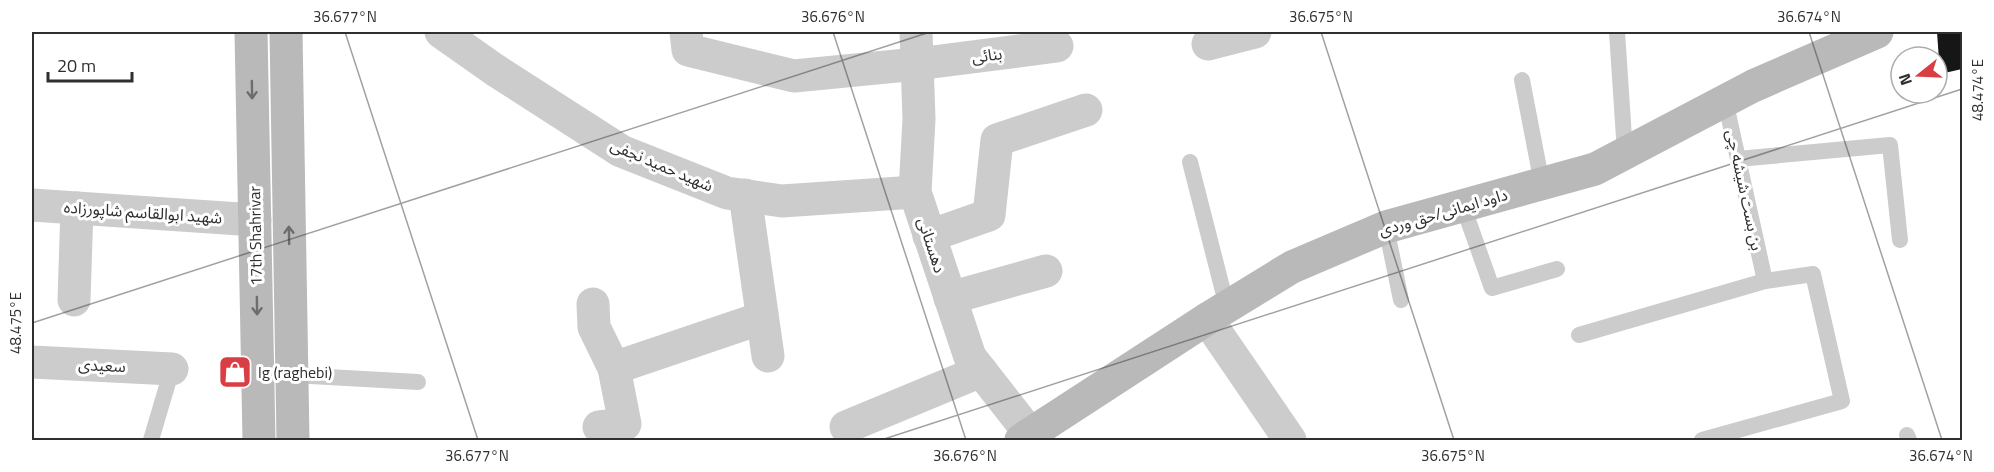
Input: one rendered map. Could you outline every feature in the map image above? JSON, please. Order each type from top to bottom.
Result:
[{"type":"street","name":"17th Shahrivar","points":[[251,32],[258,441]]},
{"type":"street","points":[[286,32],[293,441]]},
{"type":"street","name":"شهید حمید نجفی","points":[[441,32],[495,70],[621,151],[727,193],[782,201],[915,192]]},
{"type":"street","name":"بنائی","points":[[686,32],[688,50],[794,76],[917,64],[1057,46]]},
{"type":"street","name":"دهستانی","points":[[916,32],[919,119],[915,192],[970,357],[1029,438]]},
{"type":"street","points":[[1208,44],[1255,32]]},
{"type":"street","name":"داود ایمانی/حق وردی","points":[[1029,438],[1217,313],[1292,267],[1386,227],[1595,169],[1753,86],[1877,32]]},
{"type":"street","points":[[929,236],[989,215],[997,140],[1086,110]]},
{"type":"street","points":[[745,195],[768,356]]},
{"type":"street","name":"شهید ابوالقاسم شاپورزاده","points":[[32,205],[255,220]]},
{"type":"street","points":[[74,300],[77,208]]},
{"type":"street","points":[[950,298],[1046,271]]},
{"type":"street","points":[[593,304],[594,327],[614,368],[624,424],[599,427]]},
{"type":"street","points":[[1217,313],[1290,441]]},
{"type":"street","points":[[614,368],[762,318]]},
{"type":"street","name":"سعیدی","points":[[32,362],[172,369]]},
{"type":"street","points":[[846,427],[981,371]]},
{"type":"lane","points":[[1617,32],[1625,153]]},
{"type":"lane","points":[[1522,80],[1542,184]]},
{"type":"lane","name":"بن بست شیشه چی","points":[[1725,100],[1765,281]]},
{"type":"lane","points":[[1738,159],[1890,145],[1900,240]]},
{"type":"lane","points":[[1190,162],[1217,313]]},
{"type":"lane","points":[[1463,206],[1492,288],[1557,269]]},
{"type":"lane","points":[[1386,227],[1401,300]]},
{"type":"lane","points":[[1579,335],[1765,281],[1813,274],[1842,401],[1702,441]]},
{"type":"lane","points":[[152,441],[172,369]]},
{"type":"lane","points":[[292,375],[418,382]]},
{"type":"building","points":[[1937,32],[1962,32],[1962,69],[1949,72],[1949,45],[1938,45]]},
{"type":"place","name":"lg (raghebi)","points":[[235,372]]}]
